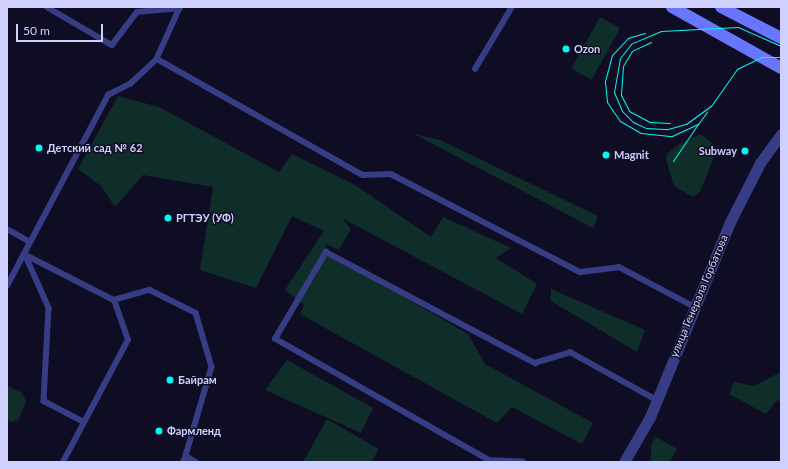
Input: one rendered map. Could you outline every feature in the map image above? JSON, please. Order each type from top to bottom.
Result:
[{"type":"main road","points":[[672,7],[781,68]]},
{"type":"main road","points":[[721,7],[781,38]]},
{"type":"street","name":"улица Генерала Горбатова","points":[[624,462],[657,400],[693,306],[760,163],[781,134]]},
{"type":"lane","points":[[7,286],[108,95],[130,84],[157,59],[180,9],[136,10],[112,46],[47,7]]},
{"type":"lane","points":[[474,69],[512,7]]},
{"type":"lane","points":[[157,59],[363,175],[391,174],[580,272],[619,266],[693,306]]},
{"type":"lane","points":[[81,146],[89,150]]},
{"type":"lane","points":[[7,230],[30,242]]},
{"type":"lane","points":[[523,462],[490,462],[275,339],[326,252],[535,363],[570,352],[657,400]]},
{"type":"lane","points":[[24,254],[114,300],[150,290],[196,313],[212,367],[185,459],[196,462]]},
{"type":"lane","points":[[24,254],[49,308],[44,401],[84,422]]},
{"type":"lane","points":[[63,462],[128,340],[114,300]]},
{"type":"green space","points":[[600,17],[620,28],[592,80],[571,69]]},
{"type":"green space","points":[[118,96],[159,107],[279,172],[292,154],[355,185],[431,237],[443,217],[511,248],[496,258],[537,284],[522,314],[342,218],[351,229],[339,250],[326,244],[311,287],[326,252],[468,334],[485,364],[593,423],[582,444],[512,407],[497,423],[300,314],[304,305],[285,290],[324,231],[292,216],[256,288],[200,270],[213,187],[143,175],[115,207],[101,186],[78,169]]},
{"type":"green space","points":[[414,134],[440,140],[598,216],[593,228]]},
{"type":"green space","points":[[700,134],[713,143],[716,152],[700,192],[693,197],[674,186],[666,160],[667,154],[678,145]]},
{"type":"green space","points":[[551,289],[645,330],[637,352],[551,301]]},
{"type":"green space","points":[[287,360],[373,408],[361,433],[265,390]]},
{"type":"green space","points":[[781,372],[781,402],[777,400],[766,414],[729,394],[734,382],[754,386]]},
{"type":"green space","points":[[7,386],[22,393],[26,401],[19,419],[12,422],[7,419]]},
{"type":"green space","points":[[327,419],[379,449],[371,462],[303,462]]},
{"type":"green space","points":[[656,437],[677,449],[670,462],[651,462],[651,445]]},
{"type":"tram line","points":[[781,46],[738,27],[661,31],[631,44],[620,58],[614,92],[622,111],[633,122],[646,128],[668,129],[686,124],[711,106],[737,69],[762,57],[781,57]]},
{"type":"tram line","points":[[645,33],[628,38],[612,55],[605,82],[607,102],[620,121],[641,133],[672,136],[698,124],[707,112]]},
{"type":"tram line","points":[[651,42],[632,51],[623,66],[621,95],[629,111],[650,122],[670,123]]},
{"type":"tram line","points":[[673,161],[698,124]]},
{"type":"place","name":"Ozon","points":[[566,49]]},
{"type":"place","name":"Детский сад № 62","points":[[39,148]]},
{"type":"place","name":"Subway","points":[[745,151]]},
{"type":"place","name":"Magnit","points":[[606,155]]},
{"type":"place","name":"РГТЭУ (УФ)","points":[[168,218]]},
{"type":"place","name":"Байрам","points":[[170,380]]},
{"type":"place","name":"Фармленд","points":[[159,431]]}]
